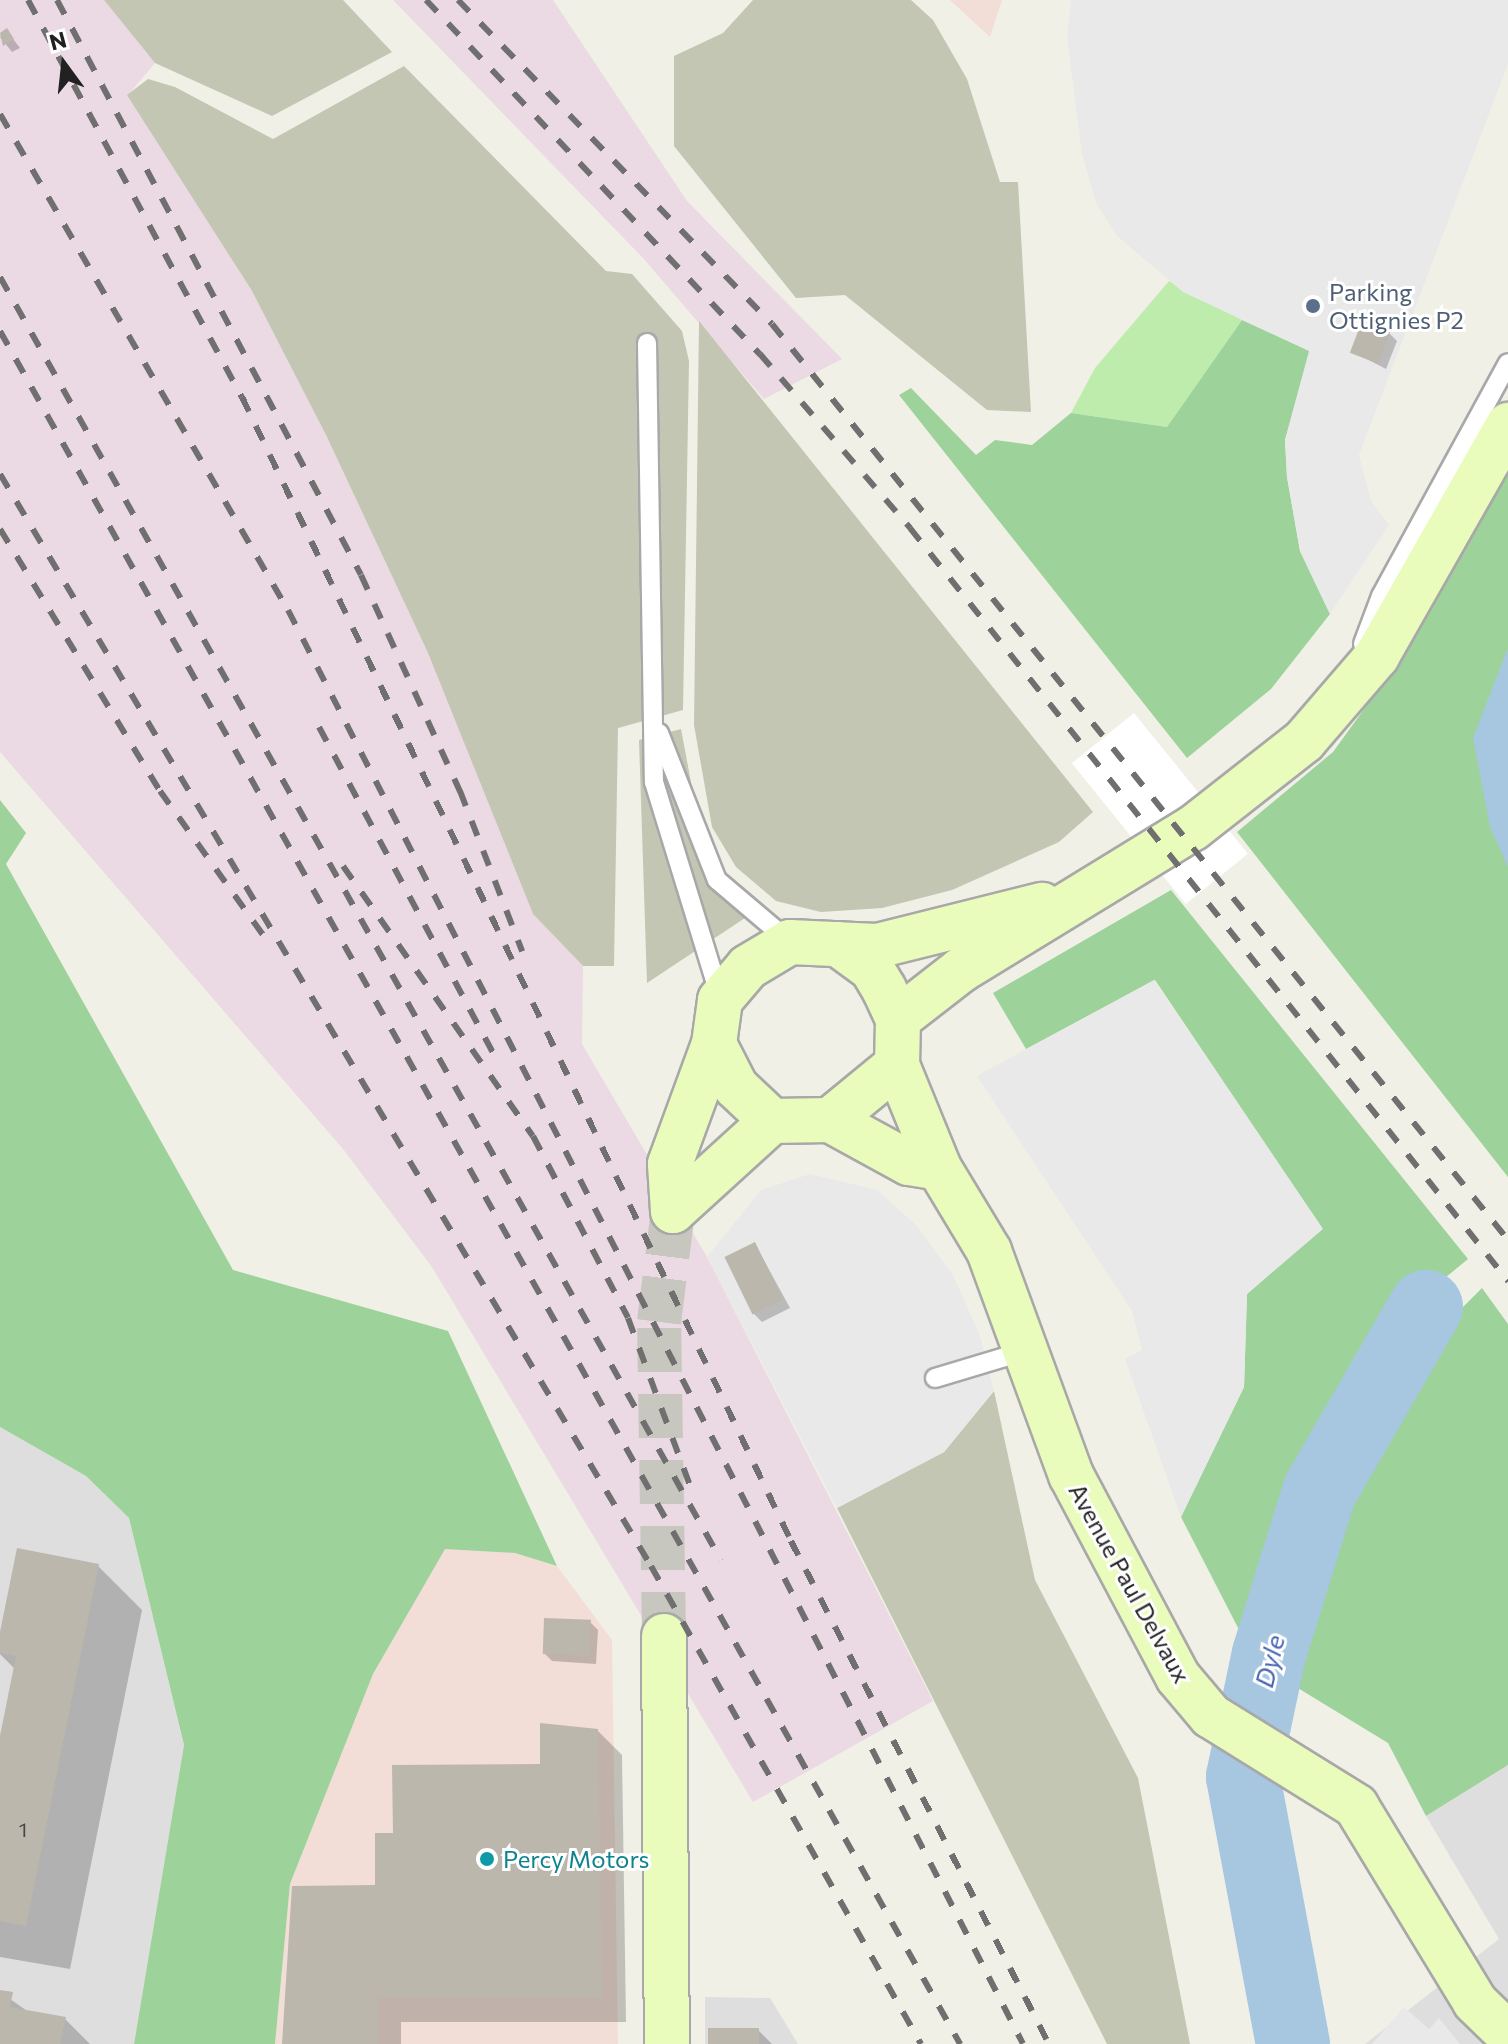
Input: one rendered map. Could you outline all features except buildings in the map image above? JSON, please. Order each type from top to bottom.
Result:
[{"type":"main road","points":[[898,1019],[1080,896],[1246,790],[1341,704],[1377,656],[1508,425]]},
{"type":"main road","points":[[939,1168],[909,1163],[830,1120],[772,1121],[673,1211],[670,1164],[714,1044],[720,1000],[748,967],[790,942],[877,946],[1080,896]]},
{"type":"main road","points":[[830,1120],[897,1065],[898,1019],[872,969],[838,944]]},
{"type":"main road","points":[[714,1044],[736,1087],[772,1121]]},
{"type":"main road","name":"Avenue Paul Delvaux","points":[[897,1065],[939,1168],[989,1251],[1071,1475],[1178,1677],[1232,1730],[1356,1806],[1475,2002],[1508,2034]]},
{"type":"main road","points":[[664,1636],[667,2044]]},
{"type":"lane","points":[[647,343],[647,623],[656,727],[654,782],[667,842],[720,1000]]},
{"type":"lane","points":[[1341,704],[1381,596],[1508,363]]},
{"type":"lane","points":[[656,727],[717,880],[790,942]]},
{"type":"lane","points":[[935,1378],[1028,1351]]},
{"type":"shaded area","points":[[0,0],[104,0],[155,63],[128,95],[252,291],[327,437],[428,653],[533,914],[583,966],[582,1044],[707,1257],[933,1701],[753,1802],[432,1267],[343,1149],[0,752]]},
{"type":"shaded area","points":[[104,0],[343,0],[392,52],[272,116],[155,63]]},
{"type":"shaded area","points":[[393,0],[553,0],[687,201],[842,359],[764,399],[643,258]]},
{"type":"shaded area","points":[[753,0],[911,0],[933,20],[967,79],[1000,182],[1018,182],[1031,412],[987,410],[845,295],[796,298],[674,146],[674,56],[723,33]]},
{"type":"shaded area","points":[[950,0],[1002,0],[990,37]]},
{"type":"shaded area","name":"Parking Ottignies P2","points":[[1071,0],[1508,0],[1508,64],[1359,455],[1371,501],[1389,525],[1330,614],[1300,551],[1287,477],[1285,440],[1309,351],[1183,292],[1117,236],[1096,203],[1082,154],[1067,38]]},
{"type":"shaded area","points":[[404,66],[606,271],[632,274],[682,331],[689,361],[683,710],[618,728],[614,966],[583,966],[533,914],[428,653],[327,437],[252,291],[127,95],[148,79],[175,87],[273,139]]},
{"type":"shaded area","points":[[699,321],[1093,812],[1059,842],[952,890],[882,908],[821,912],[776,901],[736,867],[712,827],[694,725]]},
{"type":"shaded area","points":[[681,729],[700,830],[724,874],[760,908],[647,983],[639,740]]},
{"type":"shaded area","points":[[1154,980],[1323,1229],[1247,1294],[1244,1387],[1181,1517],[1125,1359],[1142,1350],[1132,1311],[977,1076]]},
{"type":"shaded area","points":[[810,1174],[877,1190],[917,1226],[953,1275],[980,1336],[994,1391],[944,1452],[837,1508],[707,1257],[761,1190]]},
{"type":"shaded area","points":[[994,1391],[1035,1580],[1138,1778],[1190,2044],[1107,2044],[837,1508],[944,1452]]},
{"type":"shaded area","points":[[0,1427],[86,1476],[129,1518],[184,1745],[134,2044],[0,2044]]},
{"type":"shaded area","points":[[445,1548],[515,1553],[557,1566],[612,1640],[618,2044],[275,2044],[290,1884],[373,1674]]},
{"type":"shaded area","points":[[1508,1765],[1508,2044],[1365,2044],[1499,1939],[1426,1816]]},
{"type":"shaded area","points":[[705,1997],[770,1998],[798,2044],[705,2044]]},
{"type":"shaded area","points":[[1404,2007],[1429,2029],[1439,2018],[1460,2044],[1372,2044]]},
{"type":"green space","points":[[1169,281],[1242,320],[1167,427],[1071,413],[1095,368]]},
{"type":"green space","points":[[1242,320],[1310,351],[1285,440],[1287,477],[1300,551],[1330,614],[1271,689],[1187,758],[899,395],[911,388],[976,455],[995,440],[1032,445],[1071,413],[1167,427]]},
{"type":"green space","points":[[1508,462],[1508,1177],[1237,832],[1333,752],[1396,665]]},
{"type":"green space","points":[[0,800],[26,833],[6,864],[233,1270],[448,1331],[557,1566],[515,1553],[445,1549],[373,1674],[290,1884],[275,2044],[134,2044],[184,1745],[129,1518],[86,1476],[0,1427]]},
{"type":"green space","points":[[1171,890],[1468,1259],[1412,1305],[1308,1488],[1252,1655],[1181,1517],[1244,1387],[1247,1294],[1322,1228],[1155,980],[1026,1049],[993,993]]},
{"type":"green space","points":[[1482,1288],[1508,1324],[1508,1765],[1426,1816],[1388,1743],[1288,1682],[1350,1467],[1423,1347]]},
{"type":"water","points":[[1508,648],[1508,867],[1490,827],[1473,738]]},
{"type":"pier","points":[[1134,713],[1248,854],[1186,904],[1072,763]]},
{"type":"waterway","name":"Dyle","points":[[1293,2044],[1243,1777],[1269,1654],[1319,1492],[1426,1307]]},
{"type":"tunnel","points":[[664,1636],[659,1322],[673,1211]]},
{"type":"railway","points":[[28,0],[242,397],[791,1541],[1049,2044]]},
{"type":"railway","points":[[57,0],[361,575],[460,791],[522,951]]},
{"type":"railway","points":[[426,0],[760,354],[910,528],[1508,1281]]},
{"type":"railway","points":[[458,0],[772,324],[1508,1240]]},
{"type":"railway","points":[[0,114],[288,610],[1023,2044]]},
{"type":"railway","points":[[0,277],[721,1560]]},
{"type":"railway","points":[[0,331],[960,2044]]},
{"type":"railway","points":[[0,474],[651,1566],[921,2044]]},
{"type":"railway","points":[[0,529],[160,791],[264,936]]},
{"type":"railway","points":[[319,727],[497,1060]]},
{"type":"railway","points":[[343,866],[533,1136],[628,1318],[692,1491]]},
{"type":"place","name":"Parking Ottignies P2","points":[[1313,306]]},
{"type":"place","name":"Percy Motors","points":[[487,1859]]}]
